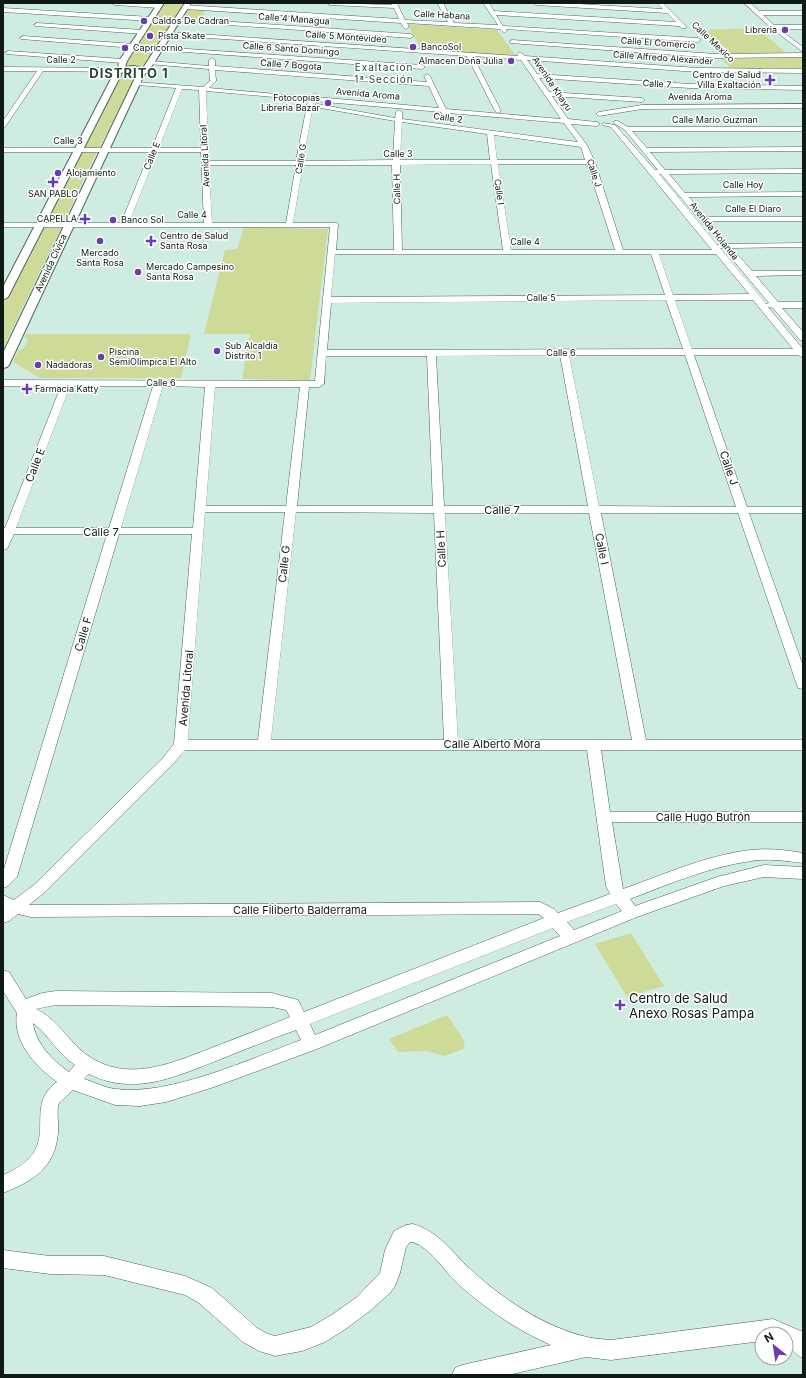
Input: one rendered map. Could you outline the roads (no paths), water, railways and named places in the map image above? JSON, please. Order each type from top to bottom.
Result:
[{"type":"main road","points":[[3,297],[119,72],[123,61],[160,4]]},
{"type":"main road","name":"Avenida Cívica","points":[[3,365],[140,77],[187,5]]},
{"type":"main road","points":[[119,72],[129,77],[140,77]]},
{"type":"street","points":[[115,3],[160,4]]},
{"type":"street","points":[[330,3],[395,5],[430,84],[443,108],[450,127]]},
{"type":"street","points":[[440,3],[452,24]]},
{"type":"street","name":"Avenida Khayu","points":[[486,3],[564,118]]},
{"type":"street","points":[[536,3],[667,11]]},
{"type":"street","name":"Calle Mexico","points":[[660,3],[687,30]]},
{"type":"street","points":[[747,3],[773,27],[803,50]]},
{"type":"street","name":"Calle Habana","points":[[187,5],[403,22],[501,27],[703,44]]},
{"type":"street","points":[[208,6],[208,23],[213,68]]},
{"type":"street","points":[[28,44],[48,22],[65,8]]},
{"type":"street","points":[[3,10],[134,46]]},
{"type":"street","points":[[493,13],[681,24]]},
{"type":"street","points":[[758,13],[803,13]]},
{"type":"street","points":[[18,43],[30,32],[48,22],[151,19]]},
{"type":"street","name":"Calle 4 Managua","points":[[176,20],[416,51]]},
{"type":"street","points":[[30,32],[48,22]]},
{"type":"street","points":[[30,32],[48,22],[143,32]]},
{"type":"street","points":[[773,27],[803,27]]},
{"type":"street","name":"Calle 5 Montevideo","points":[[168,34],[523,58]]},
{"type":"street","name":"Calle Mexico","points":[[692,35],[751,90]]},
{"type":"street","points":[[791,41],[803,41]]},
{"type":"street","name":"Calle El Comercio","points":[[512,42],[716,56],[803,55]]},
{"type":"street","points":[[3,57],[13,48]]},
{"type":"street","points":[[7,63],[23,49]]},
{"type":"street","name":"Calle 6 Santo Domingo","points":[[159,49],[212,52],[416,51]]},
{"type":"street","points":[[8,52],[123,61]]},
{"type":"street","points":[[469,54],[498,111]]},
{"type":"street","name":"Calle Alfredo Alexander","points":[[523,58],[735,75],[803,71]]},
{"type":"street","points":[[7,63],[84,69]]},
{"type":"street","name":"Calle 7 Bogota","points":[[150,63],[430,84]]},
{"type":"street","name":"Avenida Litoral","points":[[208,225],[202,91],[213,81],[213,68]]},
{"type":"street","name":"Calle 2","points":[[3,69],[84,69],[119,72]]},
{"type":"street","points":[[3,126],[41,69]]},
{"type":"street","name":"Calle 7","points":[[536,76],[751,90],[803,88]]},
{"type":"street","name":"Avenida Aroma","points":[[140,77],[180,86],[206,87]]},
{"type":"street","name":"Avenida Aroma","points":[[140,77],[312,100],[498,111],[564,118],[601,124]]},
{"type":"street","name":"Calle E","points":[[124,225],[180,86]]},
{"type":"street","name":"Calle 7","points":[[548,94],[689,104],[697,106]]},
{"type":"street","name":"Calle 2","points":[[312,100],[398,120],[490,133],[508,125],[584,145]]},
{"type":"street","name":"Calle G","points":[[289,225],[312,100]]},
{"type":"street","name":"Calle H","points":[[398,252],[396,163],[399,104]]},
{"type":"street","name":"Avenida Aroma","points":[[616,122],[627,113],[642,110],[767,106],[803,110]]},
{"type":"street","name":"Avenida Aroma","points":[[599,114],[631,107],[803,106]]},
{"type":"street","name":"Avenida Aroma","points":[[443,108],[508,125],[580,116]]},
{"type":"street","points":[[601,124],[590,121],[587,118],[599,114],[607,114],[616,122]]},
{"type":"street","name":"Calle J","points":[[564,118],[584,145],[591,162],[620,252]]},
{"type":"street","name":"Avenida Holanda","points":[[601,124],[616,122],[626,128],[684,195],[774,305],[803,337]]},
{"type":"street","name":"Avenida Holanda","points":[[616,122],[652,172],[802,354]]},
{"type":"street","name":"Calle Mario Guzman","points":[[626,128],[803,129]]},
{"type":"street","name":"Calle I","points":[[490,133],[507,252]]},
{"type":"street","points":[[645,150],[803,149]]},
{"type":"street","name":"Calle 3","points":[[3,150],[205,150]]},
{"type":"street","name":"Calle 3","points":[[206,163],[591,162]]},
{"type":"street","points":[[652,172],[803,171]]},
{"type":"street","name":"Calle Hoy","points":[[684,195],[803,194]]},
{"type":"street","name":"Calle El Diaro","points":[[704,219],[803,219]]},
{"type":"street","name":"Calle 4","points":[[3,225],[334,225],[331,252],[654,252],[716,249],[726,246],[803,245]]},
{"type":"street","points":[[322,354],[331,252]]},
{"type":"street","name":"Calle J","points":[[654,252],[803,685]]},
{"type":"street","points":[[750,274],[803,274]]},
{"type":"street","name":"Calle 5","points":[[327,300],[755,297]]},
{"type":"street","points":[[762,305],[803,304]]},
{"type":"street","name":"Calle 6","points":[[3,383],[67,382],[320,384],[322,354],[689,352],[802,354]]},
{"type":"street","name":"Calle H","points":[[431,353],[451,744]]},
{"type":"street","name":"Calle I","points":[[564,353],[640,745]]},
{"type":"street","name":"Calle E","points":[[3,548],[6,531],[67,382]]},
{"type":"street","name":"Calle F","points":[[3,882],[10,877],[159,383]]},
{"type":"street","name":"Avenida Litoral","points":[[181,745],[210,383]]},
{"type":"street","name":"Calle G","points":[[264,744],[305,384]]},
{"type":"street","name":"Calle 7","points":[[200,509],[803,510]]},
{"type":"street","name":"Calle 7","points":[[6,531],[198,531]]},
{"type":"street","points":[[3,917],[9,904],[46,883],[167,762],[181,745]]},
{"type":"street","name":"Calle Alberto Mora","points":[[181,745],[803,745]]},
{"type":"street","points":[[593,745],[614,886],[619,896],[632,913]]},
{"type":"street","name":"Calle Hugo Butrón","points":[[604,818],[803,817]]},
{"type":"street","points":[[24,1010],[35,1014],[44,1021],[68,1049],[86,1065],[96,1070],[121,1076],[157,1075],[619,896],[723,860],[752,855],[803,858]]},
{"type":"street","points":[[3,977],[24,1010],[26,1033],[39,1056],[53,1070],[70,1082],[115,1097],[140,1098],[166,1094],[214,1080],[311,1044],[632,913],[722,880],[764,871],[803,873]]},
{"type":"street","name":"Calle Filiberto Balderrama","points":[[9,904],[31,911],[540,908],[549,913],[572,938]]},
{"type":"street","points":[[24,1010],[42,1000],[56,998],[272,1000],[292,1005],[311,1044]]},
{"type":"street","points":[[3,1184],[33,1168],[43,1158],[49,1145],[50,1119],[48,1108],[50,1103],[56,1092],[70,1082],[86,1065]]},
{"type":"street","points":[[3,1259],[50,1265],[100,1265],[118,1268],[174,1283],[203,1293],[248,1333],[259,1341],[275,1346],[311,1338],[364,1304],[388,1280],[393,1266],[397,1241],[400,1237],[407,1233],[414,1232],[444,1254],[465,1278],[497,1302],[538,1328],[586,1347],[611,1350],[773,1328],[798,1340],[803,1348]]},
{"type":"street","points":[[462,1375],[586,1347]]},
{"type":"place","name":"Caldos De Cadran","points":[[144,21]]},
{"type":"place","name":"Libreria","points":[[785,30]]},
{"type":"place","name":"Pista Skate","points":[[150,36]]},
{"type":"place","name":"BancoSol","points":[[413,47]]},
{"type":"place","name":"Capricornio","points":[[125,48]]},
{"type":"place","name":"Almacen Doña Julia","points":[[511,61]]},
{"type":"place","name":"Centro de Salud Villa Exaltación","points":[[770,80]]},
{"type":"place","name":"Fotocopias Libreria Bazar","points":[[328,103]]},
{"type":"place","name":"Alojamiento","points":[[58,173]]},
{"type":"place","name":"SAN PABLO","points":[[53,182]]},
{"type":"place","name":"CAPELLA","points":[[85,219]]},
{"type":"place","name":"Banco Sol","points":[[113,220]]},
{"type":"place","name":"Mercado Santa Rosa","points":[[100,241]]},
{"type":"place","name":"Centro de Salud Santa Rosa","points":[[151,241]]},
{"type":"place","name":"Mercado Campesino Santa Rosa","points":[[138,272]]},
{"type":"place","name":"Sub Alcaldía Distrito 1","points":[[217,351]]},
{"type":"place","name":"Piscina SemiOlímpica El Alto","points":[[101,357]]},
{"type":"place","name":"Nadadoras","points":[[38,365]]},
{"type":"place","name":"Farmacia Katty","points":[[27,389]]},
{"type":"place","name":"Centro de Salud Anexo Rosas Pampa","points":[[620,1005]]},
{"type":"district","name":"Exaltación 1ª Sección","points":[[384,72]]},
{"type":"district","name":"DISTRITO 1","points":[[129,73]]}]
